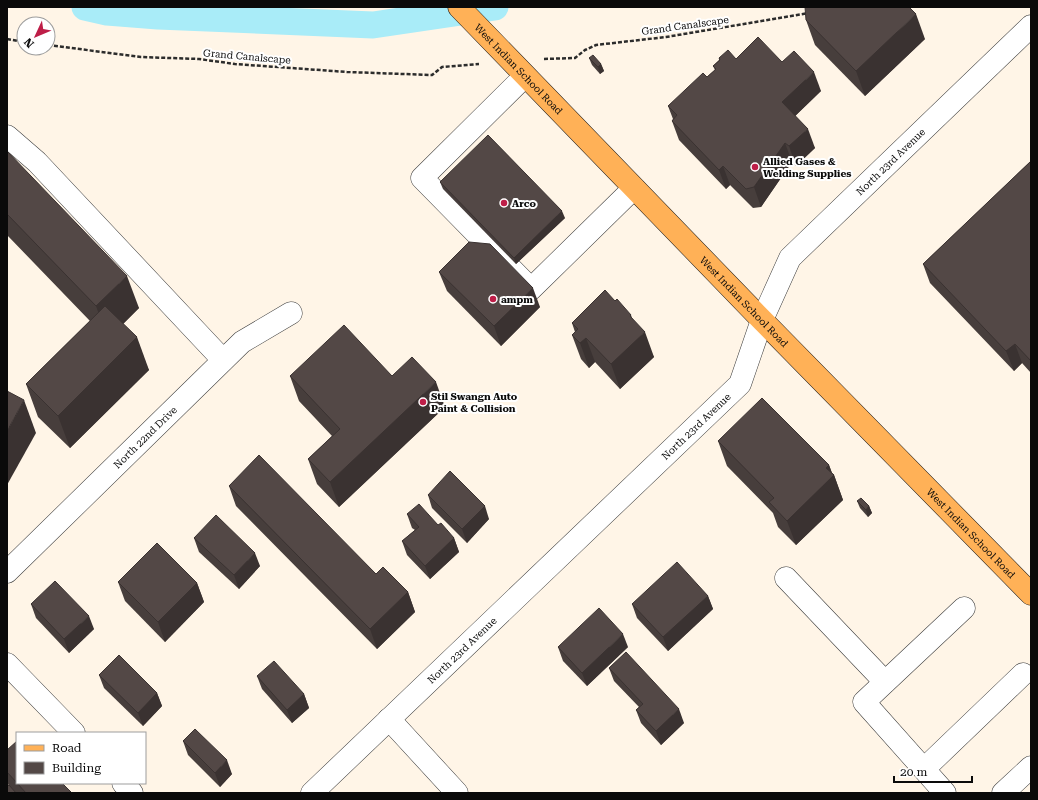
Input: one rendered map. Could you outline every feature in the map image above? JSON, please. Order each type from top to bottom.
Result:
[{"type":"main road","name":"West Indian School Road","points":[[459,7],[762,320],[1031,594]]},
{"type":"street","name":"North 23rd Avenue","points":[[312,793],[740,384],[762,320],[790,258],[1031,26]]},
{"type":"street","points":[[525,76],[422,178],[531,289],[634,188]]},
{"type":"street","points":[[7,136],[37,162],[223,360]]},
{"type":"street","name":"North 22nd Drive","points":[[7,572],[242,342],[291,313]]},
{"type":"street","points":[[786,578],[885,682]]},
{"type":"street","points":[[945,793],[864,702],[964,608]]},
{"type":"street","points":[[7,664],[73,732]]},
{"type":"street","points":[[924,769],[1023,674]]},
{"type":"street","points":[[389,719],[457,793]]},
{"type":"street","points":[[1004,793],[1031,767]]},
{"type":"street","points":[[124,784],[132,793]]},
{"type":"path","name":"Grand Canalscape","points":[[574,58],[584,50],[596,45],[666,37],[817,12]]},
{"type":"path","name":"Grand Canalscape","points":[[56,46],[141,57],[199,59],[235,64],[347,72],[432,75],[442,67]]},
{"type":"building","points":[[805,7],[909,7],[916,14],[856,71],[806,20]]},
{"type":"building","points":[[758,37],[782,62],[794,51],[814,72],[782,102],[808,129],[789,146],[785,143],[754,187],[746,189],[723,166],[719,170],[672,121],[677,115],[668,106],[703,73],[707,77],[716,69],[713,66],[728,50],[736,59]]},
{"type":"building","points":[[593,55],[601,64],[598,67],[589,58]]},
{"type":"building","name":"Arco","points":[[488,135],[562,211],[514,258],[440,182]]},
{"type":"building","points":[[7,151],[127,276],[96,306],[7,214]]},
{"type":"building","points":[[1031,161],[1031,361],[1015,344],[1006,351],[923,264]]},
{"type":"building","name":"ampm","points":[[469,242],[490,244],[533,288],[494,326],[439,272]]},
{"type":"building","points":[[605,290],[615,301],[617,299],[645,332],[611,364],[586,338],[580,343],[572,335],[578,329],[572,323]]},
{"type":"building","points":[[105,306],[137,337],[58,416],[26,384]]},
{"type":"building","points":[[344,325],[392,376],[412,357],[436,382],[330,482],[308,459],[340,429],[290,376]]},
{"type":"building","points":[[7,391],[24,400],[7,431]]},
{"type":"building","points":[[762,398],[829,465],[826,468],[834,475],[787,521],[769,502],[774,498],[718,441]]},
{"type":"building","points":[[259,455],[376,574],[383,567],[408,592],[370,629],[229,486]]},
{"type":"building","points":[[450,471],[485,506],[462,529],[428,495]]},
{"type":"building","points":[[861,498],[869,506],[866,510],[857,501]]},
{"type":"building","points":[[419,504],[438,525],[441,523],[454,538],[425,566],[402,541],[419,527],[407,514]]},
{"type":"building","points":[[216,515],[255,553],[234,575],[194,538]]},
{"type":"building","points":[[157,543],[197,583],[158,622],[118,582]]},
{"type":"building","points":[[677,562],[708,596],[663,637],[632,604]]},
{"type":"building","points":[[55,581],[89,616],[64,639],[31,604]]},
{"type":"building","points":[[599,608],[623,634],[582,673],[558,647]]},
{"type":"building","points":[[626,652],[679,709],[656,731],[636,710],[643,704],[609,668]]},
{"type":"building","points":[[119,655],[157,693],[138,713],[99,675]]},
{"type":"building","points":[[274,661],[304,694],[287,710],[257,676]]},
{"type":"building","points":[[195,729],[227,760],[215,773],[183,741]]},
{"type":"building","points":[[16,742],[16,782],[7,772],[7,750]]},
{"type":"building","points":[[18,784],[63,784],[72,793],[26,793]]},
{"type":"building","points":[[9,785],[16,793],[7,793],[7,787]]},
{"type":"waterway","points":[[85,7],[107,12],[158,16],[373,25],[495,7]]},
{"type":"place","name":"Allied Gases & Welding Supplies","points":[[755,167]]},
{"type":"place","name":"Arco","points":[[504,203]]},
{"type":"place","name":"ampm","points":[[493,299]]},
{"type":"place","name":"Stil Swangn Auto Paint & Collision","points":[[423,402]]}]
